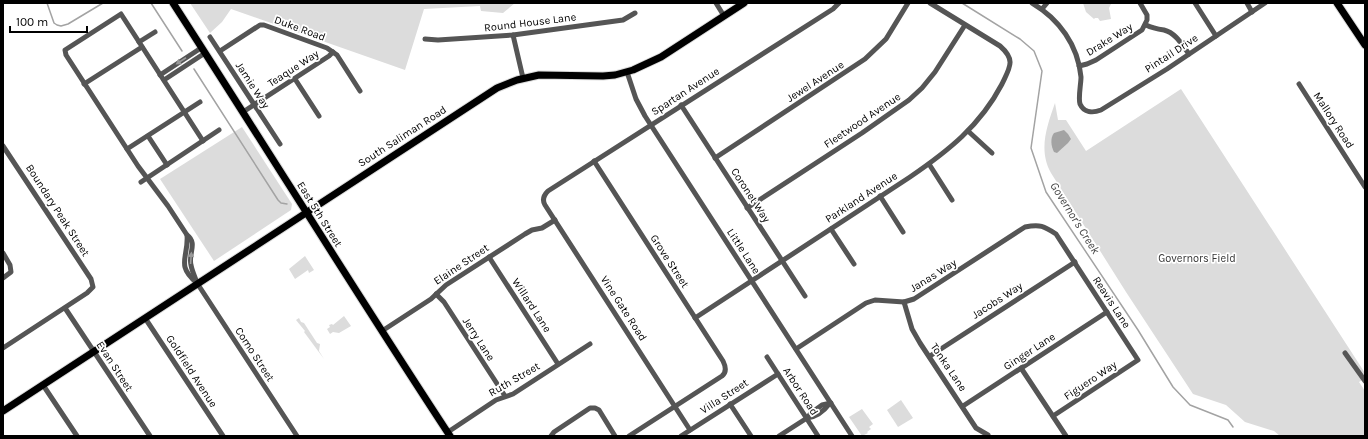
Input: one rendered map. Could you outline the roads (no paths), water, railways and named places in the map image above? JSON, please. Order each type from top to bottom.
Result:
[{"type":"main road","name":"East 5th Street","points":[[173,3],[335,259],[449,434]]},
{"type":"main road","name":"South Saliman Road","points":[[3,411],[306,211],[488,93],[506,83],[523,78],[545,75],[604,76],[627,72],[644,66],[657,59],[744,3]]},
{"type":"main road","points":[[1337,3],[1364,40]]},
{"type":"street","points":[[716,3],[724,16]]},
{"type":"street","name":"Spartan Avenue","points":[[544,197],[548,191],[833,9],[839,3]]},
{"type":"street","name":"Jewel Avenue","points":[[715,158],[865,59],[886,39],[908,3]]},
{"type":"street","points":[[930,3],[965,25]]},
{"type":"street","points":[[1032,3],[1056,22],[1068,37],[1075,50],[1079,66]]},
{"type":"street","points":[[1042,10],[1047,3]]},
{"type":"street","name":"Drake Way","points":[[1079,66],[1096,60],[1142,30],[1146,25],[1147,15],[1140,3]]},
{"type":"street","points":[[1194,3],[1216,36]]},
{"type":"street","points":[[1247,3],[1252,12]]},
{"type":"street","name":"Pintail Drive","points":[[1079,66],[1081,89],[1079,101],[1081,106],[1086,110],[1093,112],[1101,110],[1265,3]]},
{"type":"street","name":"Round House Lane","points":[[425,39],[438,40],[513,35],[623,20],[635,13]]},
{"type":"street","name":"Como Street","points":[[141,45],[121,14],[66,50],[66,55],[127,149],[192,241],[191,264],[197,283],[297,436]]},
{"type":"street","name":"Duke Road","points":[[220,51],[260,25],[264,25],[327,48],[333,52],[337,55],[360,91]]},
{"type":"street","name":"Parkland Avenue","points":[[695,318],[929,164],[955,144],[982,116],[991,103],[1011,61],[1007,52],[1000,46],[965,25]]},
{"type":"street","name":"Fleetwood Avenue","points":[[747,208],[909,100],[922,88],[935,72],[965,25]]},
{"type":"street","points":[[1146,25],[1174,34],[1189,54]]},
{"type":"street","points":[[84,84],[141,45],[154,32]]},
{"type":"street","points":[[513,35],[523,78]]},
{"type":"street","name":"Jamie Way","points":[[210,37],[280,144]]},
{"type":"street","points":[[141,45],[203,141]]},
{"type":"street","points":[[160,74],[203,50]]},
{"type":"street","points":[[164,80],[203,50]]},
{"type":"street","name":"Teaque Way","points":[[243,112],[333,52]]},
{"type":"street","name":"Little Lane","points":[[627,72],[636,99],[651,125],[852,436]]},
{"type":"street","points":[[295,78],[319,116]]},
{"type":"street","name":"Mallory Road","points":[[1298,84],[1365,187]]},
{"type":"street","points":[[127,149],[200,102]]},
{"type":"street","name":"Coronet Way","points":[[681,106],[805,296]]},
{"type":"street","points":[[141,182],[219,130]]},
{"type":"street","points":[[968,130],[992,153]]},
{"type":"street","points":[[148,136],[167,165]]},
{"type":"street","name":"Boundary Peak Street","points":[[3,146],[5,154],[91,279],[93,287],[65,308]]},
{"type":"street","name":"Grove Street","points":[[594,161],[726,367],[725,373],[675,406]]},
{"type":"street","points":[[929,164],[952,200]]},
{"type":"street","points":[[880,196],[903,232]]},
{"type":"street","name":"Vine Gate Road","points":[[544,197],[544,203],[690,430]]},
{"type":"street","name":"Elaine Street","points":[[382,331],[431,299],[446,285],[489,257],[528,232],[542,228],[555,220]]},
{"type":"street","name":"Reavis Lane","points":[[1035,225],[1046,227],[1056,234],[1138,360]]},
{"type":"street","name":"Janas Way","points":[[796,349],[866,302],[881,300],[904,302],[914,299],[1025,227],[1035,225]]},
{"type":"street","points":[[830,229],[854,264]]},
{"type":"street","points":[[3,253],[10,264],[11,272],[3,278]]},
{"type":"street","name":"Willard Lane","points":[[489,257],[558,364]]},
{"type":"street","name":"Jacobs Way","points":[[930,356],[1075,262]]},
{"type":"street","name":"Jerry Lane","points":[[436,294],[444,302],[505,396]]},
{"type":"street","name":"Tonka Lane","points":[[904,302],[912,329],[976,428],[988,435]]},
{"type":"street","points":[[3,348],[65,308]]},
{"type":"street","name":"Evan Street","points":[[65,308],[150,436]]},
{"type":"street","name":"Ginger Lane","points":[[963,406],[1107,312]]},
{"type":"street","name":"Goldfield Avenue","points":[[145,318],[223,436]]},
{"type":"street","name":"Ruth Street","points":[[449,434],[496,400],[513,394],[590,344]]},
{"type":"street","points":[[1345,353],[1365,381]]},
{"type":"street","name":"Arbor Road","points":[[767,357],[818,436]]},
{"type":"street","name":"Figuero Way","points":[[1053,416],[1138,360]]},
{"type":"street","points":[[1021,368],[1066,436]]},
{"type":"street","name":"Villa Street","points":[[681,436],[778,374]]},
{"type":"street","points":[[43,385],[77,436]]},
{"type":"street","points":[[780,436],[807,418],[811,413],[822,406],[831,403]]},
{"type":"street","points":[[730,404],[751,436]]},
{"type":"street","points":[[629,436],[675,406]]},
{"type":"street","points":[[551,436],[554,432],[590,408],[595,408],[598,410],[615,436]]},
{"type":"waterway","points":[[47,3],[54,23],[61,26],[68,24],[103,3]]},
{"type":"waterway","points":[[151,3],[182,51]]},
{"type":"waterway","name":"Governor's Creek","points":[[962,3],[1020,39],[1034,51],[1042,71],[1031,148],[1046,192],[1138,330],[1173,387],[1190,405],[1228,420],[1233,427]]},
{"type":"waterway","points":[[194,69],[278,200],[281,203],[287,204]]},
{"type":"park label","name":"Governors Field","points":[[1197,258]]}]
